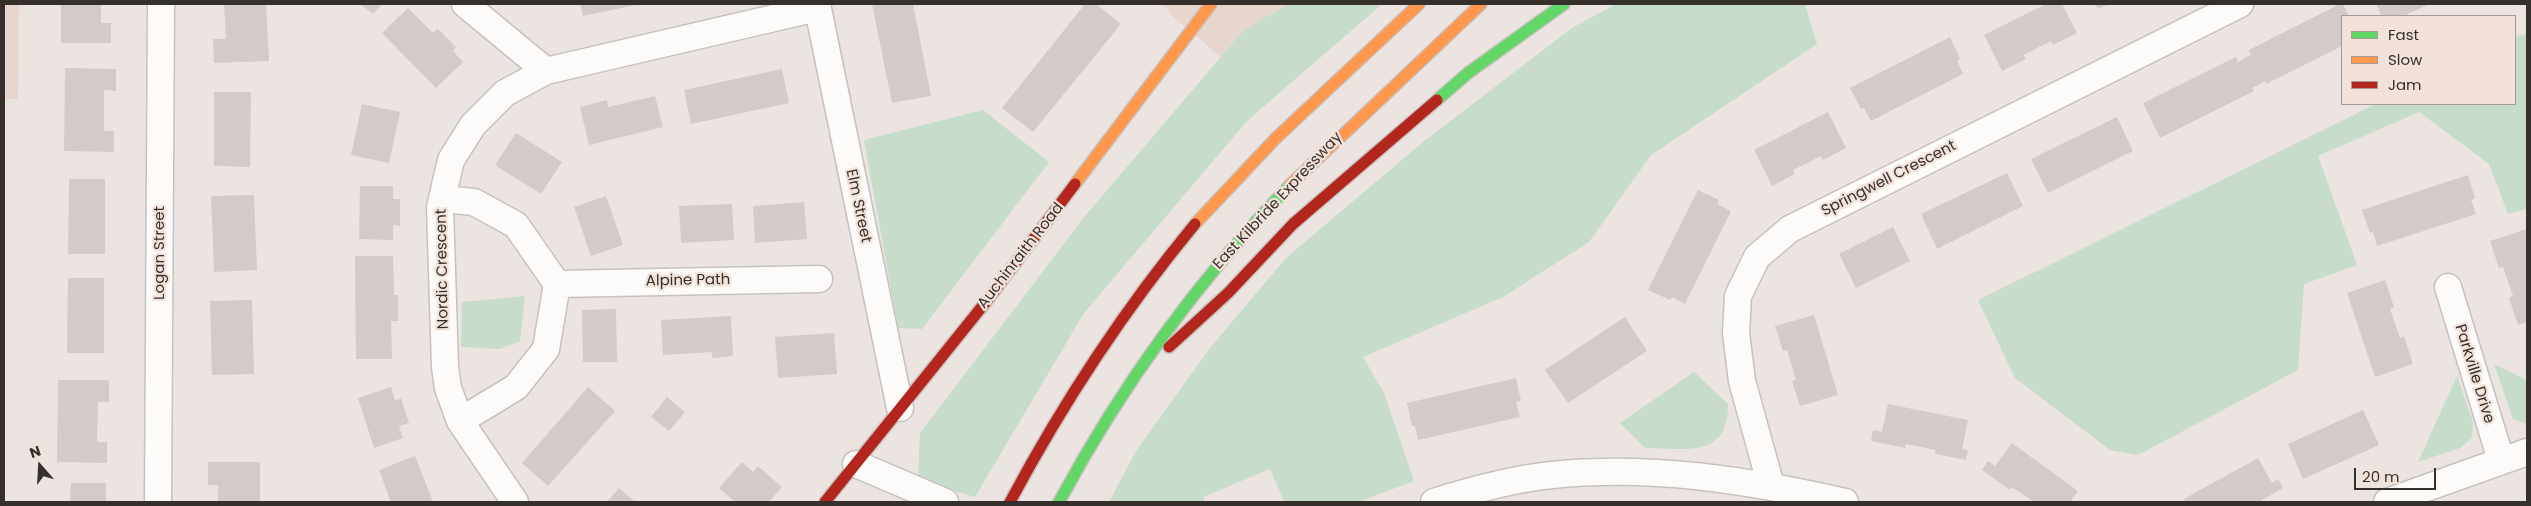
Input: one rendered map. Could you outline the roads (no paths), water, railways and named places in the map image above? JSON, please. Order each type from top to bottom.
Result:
[{"type":"main road","name":"Auchinraith Road","points":[[825,502],[989,298],[1211,4]]},
{"type":"main road","points":[[1010,502],[1039,445],[1109,335],[1181,242],[1231,184],[1312,103],[1419,4]]},
{"type":"main road","name":"East Kilbride Expressway","points":[[1059,502],[1079,463],[1127,385],[1203,282],[1263,213],[1360,115],[1481,4]]},
{"type":"main road","points":[[1127,385],[1228,293],[1293,224],[1334,188],[1468,74],[1564,4]]},
{"type":"street","name":"Logan Street","points":[[158,502],[161,4]]},
{"type":"street","points":[[465,4],[546,71]]},
{"type":"street","name":"Springwell Crescent","points":[[1771,486],[1742,381],[1736,333],[1738,296],[1757,257],[1790,229],[2240,4]]},
{"type":"street","name":"Nordic Crescent","points":[[515,502],[460,421],[448,388],[445,367],[440,207],[451,160],[473,125],[505,93],[546,71],[817,6]]},
{"type":"street","name":"Elm Street","points":[[817,6],[900,408]]},
{"type":"street","points":[[442,199],[474,202],[516,225],[557,284],[546,349],[516,387],[460,421]]},
{"type":"street","name":"Alpine Path","points":[[557,284],[819,279]]},
{"type":"street","name":"Parkville Drive","points":[[2448,287],[2501,460]]},
{"type":"street","points":[[2387,502],[2527,452]]},
{"type":"street","points":[[856,464],[945,502]]},
{"type":"street","points":[[1434,502],[1477,489],[1550,475],[1613,471],[1667,472],[1771,486],[1845,502]]}]
